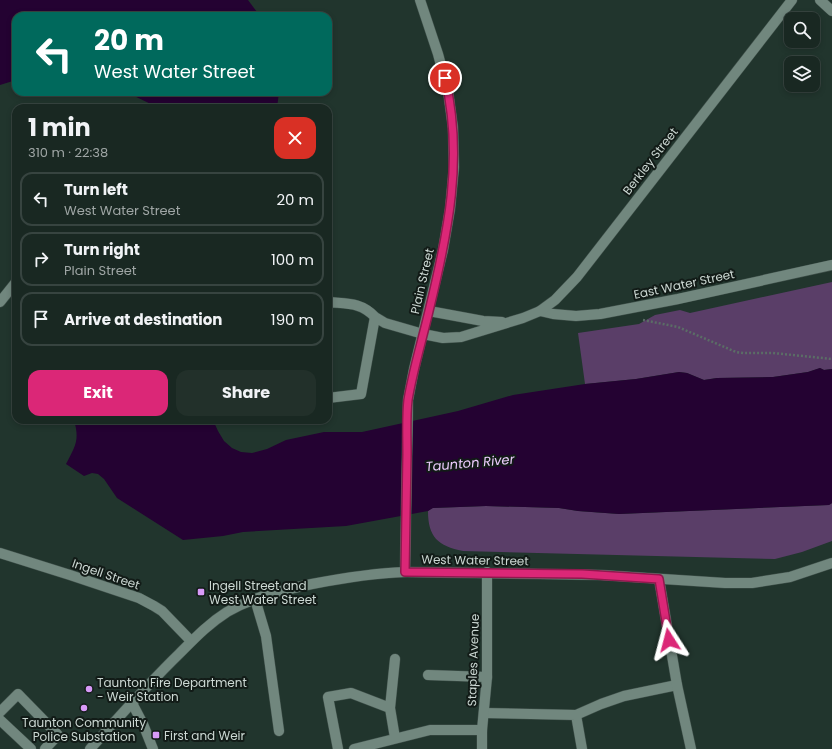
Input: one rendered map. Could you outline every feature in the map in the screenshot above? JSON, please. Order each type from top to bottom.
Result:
[{"type":"main road","name":"Plain Street","points":[[405,572],[408,400],[448,223],[453,180],[454,153],[452,116],[448,91],[438,54],[420,0]]},
{"type":"main road","name":"Berkley Street","points":[[514,321],[540,310],[555,300],[577,277],[792,0]]},
{"type":"main road","points":[[820,0],[832,11]]},
{"type":"main road","name":"East Water Street","points":[[540,310],[553,314],[576,316],[600,314],[678,299],[832,265]]},
{"type":"main road","points":[[0,302],[12,287]]},
{"type":"main road","points":[[332,302],[360,306],[385,323],[443,338],[461,337],[514,321]]},
{"type":"main road","points":[[429,311],[489,321],[514,321]]},
{"type":"main road","points":[[332,398],[361,394],[375,317]]},
{"type":"main road","name":"Ingell Street","points":[[0,553],[139,598],[162,611],[191,641]]},
{"type":"main road","name":"West Water Street","points":[[90,749],[191,641],[208,626],[236,607],[255,599],[283,591],[338,579],[374,574],[405,572],[487,572],[601,575],[731,583],[765,582],[790,578],[832,563]]},
{"type":"main road","name":"Staples Avenue","points":[[482,749],[482,730],[487,677],[487,572]]},
{"type":"main road","points":[[659,579],[677,685],[691,749]]},
{"type":"main road","points":[[255,599],[267,641],[279,731]]},
{"type":"main road","points":[[395,659],[390,708],[395,738]]},
{"type":"main road","points":[[428,675],[487,677]]},
{"type":"main road","points":[[484,713],[576,715],[624,696],[677,685]]},
{"type":"main road","points":[[338,749],[328,697],[351,693],[390,708]]},
{"type":"main road","points":[[0,712],[18,694],[58,735],[45,749]]},
{"type":"main road","points":[[132,703],[143,724],[153,749]]},
{"type":"main road","points":[[576,715],[582,749]]},
{"type":"main road","points":[[0,720],[31,749]]},
{"type":"main road","points":[[354,749],[422,731],[438,729],[482,730]]},
{"type":"path","points":[[641,320],[678,327],[736,352],[773,353],[832,359]]},
{"type":"shaded area","points":[[832,282],[832,369],[824,370],[820,368],[808,372],[773,377],[717,378],[704,380],[687,373],[679,372],[636,379],[585,384],[578,333],[639,324],[655,315],[680,310],[690,313]]},
{"type":"shaded area","points":[[832,503],[832,541],[802,552],[775,559],[463,551],[447,546],[436,539],[432,534],[428,520],[428,511],[432,508],[486,506],[559,508],[619,514],[829,505]]},
{"type":"water","points":[[0,0],[248,0],[257,12],[12,12],[12,81],[0,85]]},
{"type":"water","points":[[134,96],[278,96],[278,104],[151,104]]},
{"type":"water","name":"Taunton River","points":[[820,368],[824,370],[832,369],[832,503],[829,505],[619,514],[559,508],[486,506],[433,508],[428,511],[346,526],[243,532],[223,536],[183,540],[117,498],[104,479],[98,474],[92,473],[84,476],[66,464],[76,443],[77,433],[75,424],[215,424],[224,441],[232,448],[241,452],[252,453],[267,449],[286,440],[324,432],[362,432],[458,411],[513,395],[585,384],[636,379],[679,372],[687,373],[704,380],[717,378],[773,377],[808,372]]},
{"type":"place","name":"Ingell Street and West Water Street","points":[[201,592]]},
{"type":"place","name":"Taunton Fire Department - Weir Station","points":[[89,689]]},
{"type":"place","name":"Taunton Community Police Substation","points":[[84,708]]},
{"type":"place","name":"First and Weir","points":[[156,735]]},
{"type":"route","points":[[445,78],[453,128],[454,153],[452,195],[443,250],[414,369],[408,400],[405,572],[582,574],[659,579],[669,640]]}]
